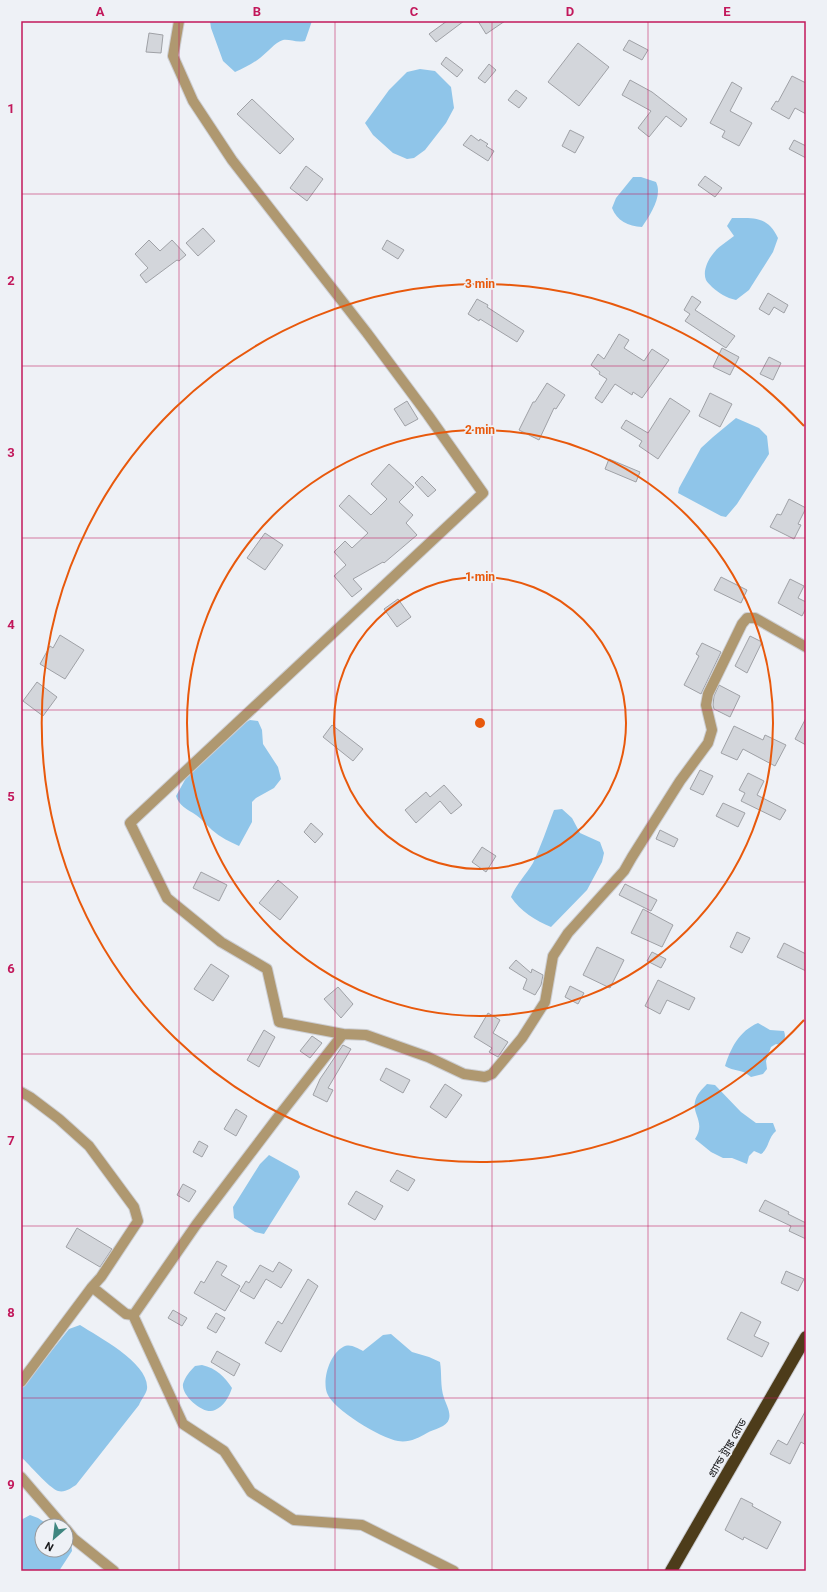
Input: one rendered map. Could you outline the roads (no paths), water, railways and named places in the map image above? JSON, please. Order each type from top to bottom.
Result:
[{"type":"highway","name":"গ্র্যান্ড ট্রাঙ্ক রোড","points":[[671,1571],[806,1337]]},
{"type":"street","points":[[178,21],[173,56],[192,101],[232,160],[367,334],[428,415],[483,493],[130,823],[167,898],[221,942],[267,969],[280,1022],[343,1034],[366,1036],[428,1057],[464,1074],[485,1077],[492,1074],[522,1038],[545,1002],[553,956],[568,933],[624,871],[680,782],[708,743],[712,730],[706,705],[708,694],[742,624],[747,618],[755,618],[806,647]]},
{"type":"street","points":[[133,1316],[196,1225],[343,1034]]},
{"type":"street","points":[[21,1092],[53,1115],[89,1146],[134,1207],[138,1221],[101,1277],[21,1382]]},
{"type":"street","points":[[92,1287],[126,1314],[133,1316],[183,1424],[224,1451],[252,1492],[294,1520],[362,1524],[454,1571]]},
{"type":"street","points":[[21,1477],[56,1518]]},
{"type":"street","points":[[74,1539],[114,1571]]},
{"type":"water","points":[[210,21],[312,21],[305,41],[280,41],[263,56],[248,66],[235,72],[223,61],[211,28]]},
{"type":"water","points":[[420,69],[435,71],[451,87],[454,108],[446,123],[425,150],[414,158],[407,159],[393,153],[373,135],[365,123],[389,90],[407,72]]},
{"type":"water","points":[[633,177],[641,177],[656,182],[658,187],[655,205],[642,227],[624,222],[614,213],[612,208],[616,198]]},
{"type":"water","points":[[732,218],[747,218],[765,222],[770,226],[778,238],[773,252],[749,290],[736,300],[726,297],[710,285],[706,281],[705,275],[706,265],[709,260],[719,248],[734,236],[727,226]]},
{"type":"water","points":[[736,418],[759,428],[767,436],[769,454],[737,504],[726,517],[721,516],[678,493],[679,488],[701,448]]},
{"type":"water","points":[[250,720],[258,721],[262,730],[263,744],[278,767],[281,779],[274,788],[256,798],[252,802],[252,822],[239,846],[215,833],[198,817],[181,805],[176,796],[186,778],[244,723]]},
{"type":"water","points":[[562,809],[572,818],[580,833],[600,842],[604,853],[602,862],[587,890],[551,927],[529,915],[519,907],[511,897],[533,863],[554,810]]},
{"type":"water","points":[[758,1023],[770,1030],[784,1031],[785,1037],[780,1045],[776,1044],[771,1047],[766,1061],[767,1069],[763,1074],[751,1077],[744,1072],[725,1066],[733,1047],[741,1035],[751,1026]]},
{"type":"water","points":[[707,1084],[715,1085],[741,1112],[756,1123],[773,1123],[776,1131],[771,1136],[766,1149],[761,1154],[754,1151],[749,1156],[747,1164],[732,1158],[723,1158],[711,1152],[695,1139],[698,1133],[699,1123],[695,1111],[695,1102],[701,1090]]},
{"type":"water","points":[[269,1155],[298,1171],[300,1177],[264,1234],[255,1232],[234,1218],[233,1207],[260,1164]]},
{"type":"water","points":[[80,1325],[132,1360],[146,1379],[147,1389],[139,1405],[76,1485],[68,1490],[58,1491],[39,1476],[21,1457],[21,1389],[69,1329]]},
{"type":"water","points":[[391,1334],[412,1352],[440,1362],[443,1394],[448,1408],[449,1419],[446,1424],[409,1441],[390,1439],[358,1422],[338,1407],[327,1393],[326,1374],[334,1355],[338,1350],[346,1346],[353,1346],[363,1351],[383,1335]]},
{"type":"water","points":[[202,1365],[212,1368],[220,1374],[232,1388],[224,1404],[211,1411],[200,1408],[194,1404],[183,1389],[183,1384],[186,1377],[195,1366]]},
{"type":"water","points":[[30,1515],[38,1518],[34,1518],[34,1558],[67,1558],[59,1571],[21,1571],[21,1520]]}]
